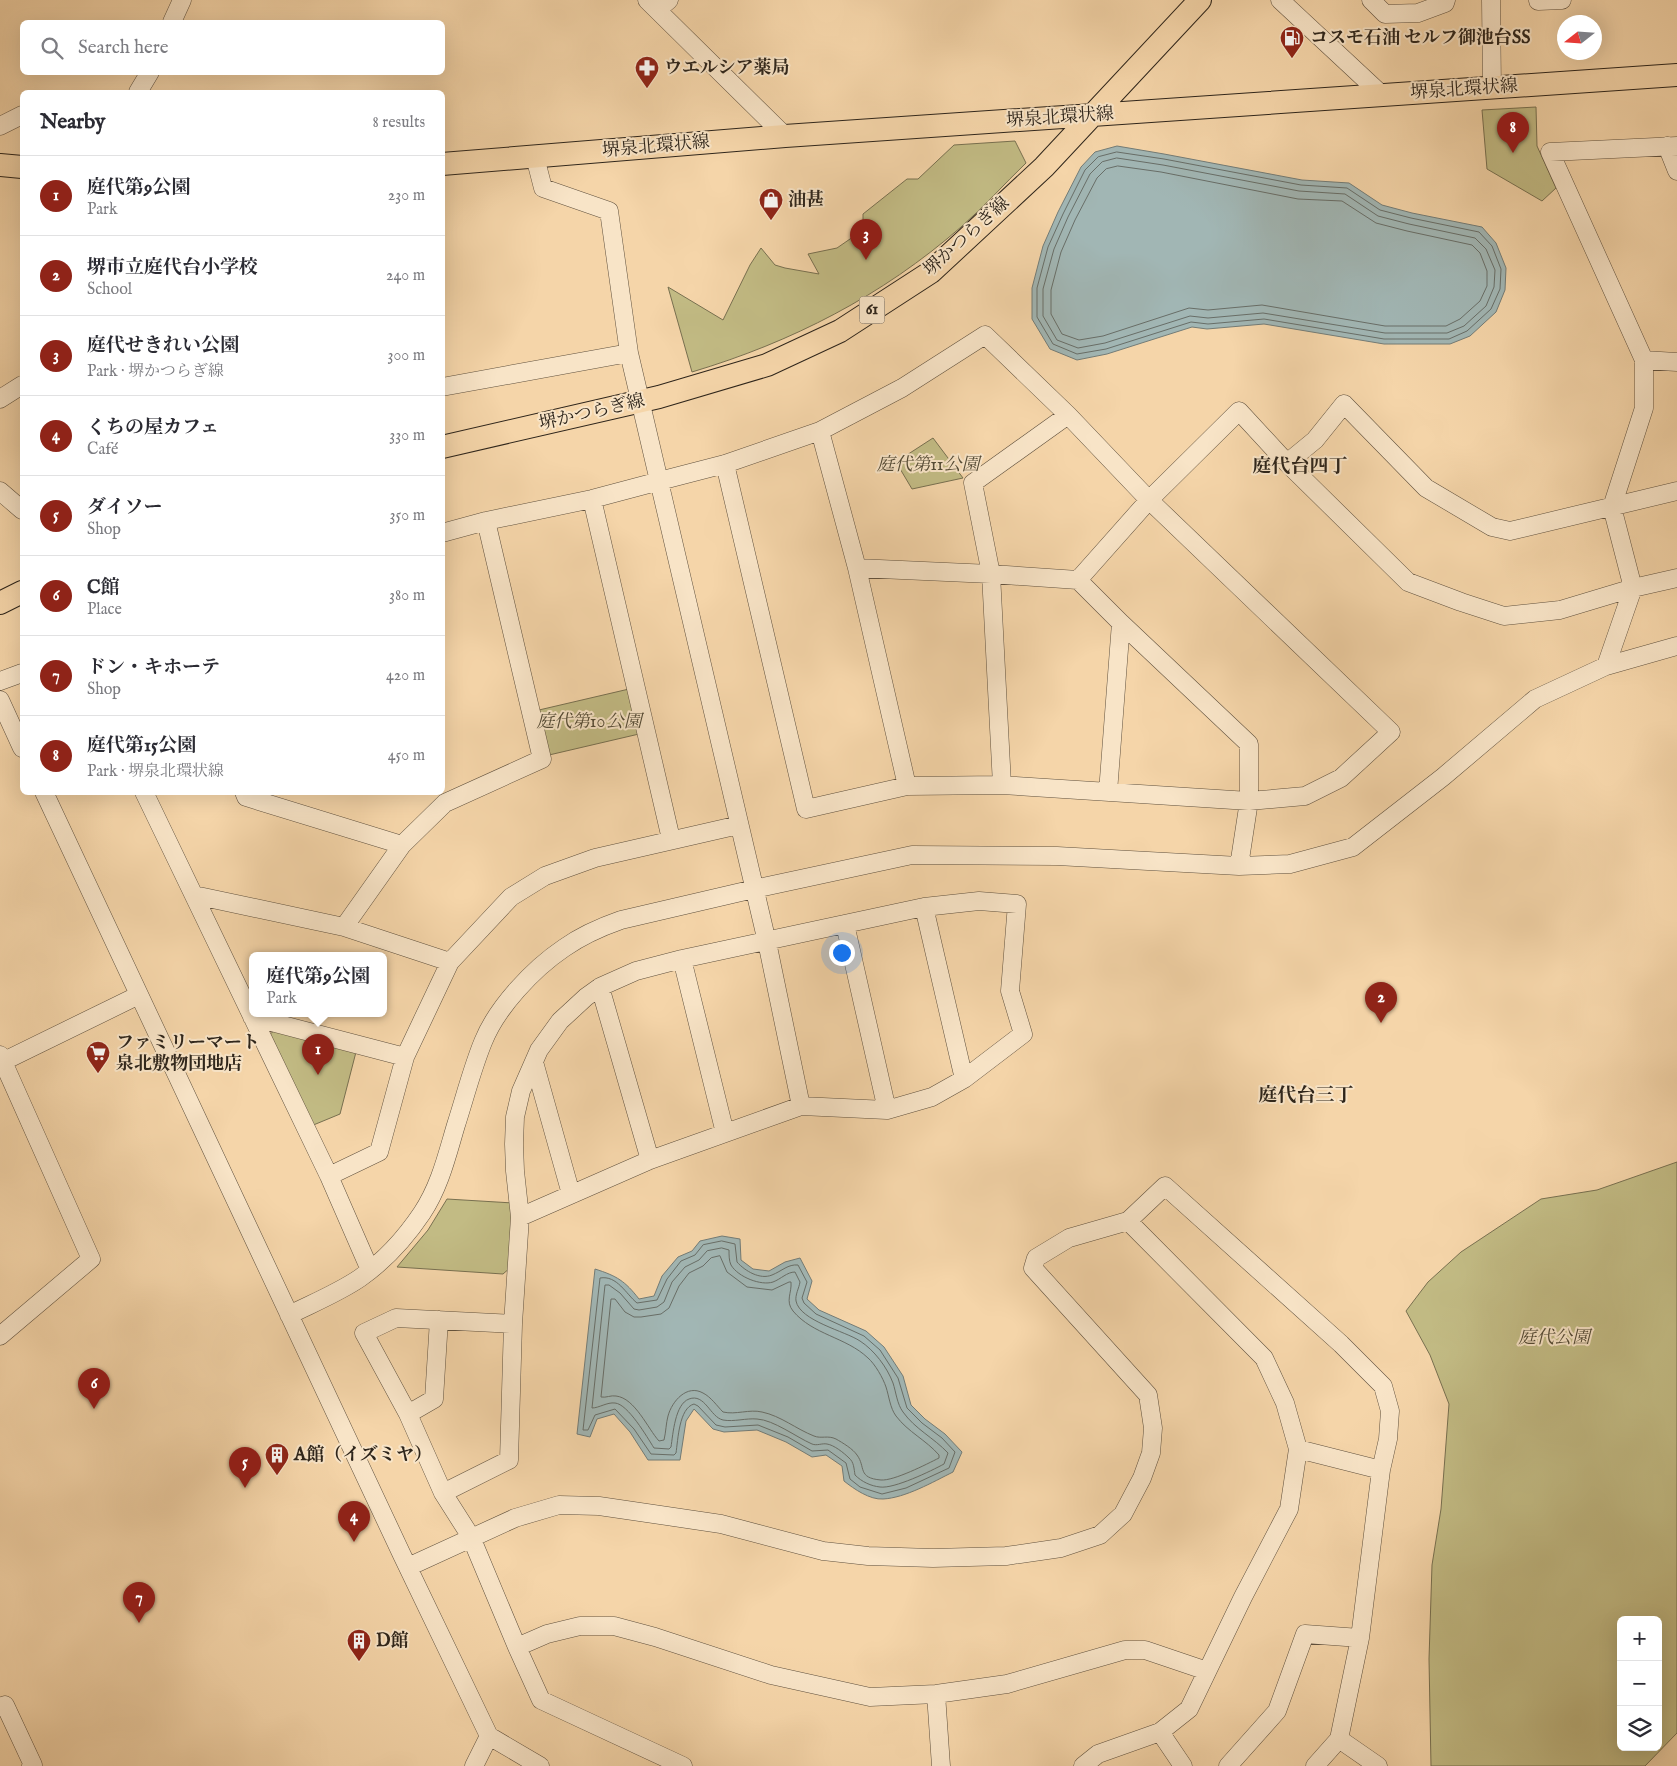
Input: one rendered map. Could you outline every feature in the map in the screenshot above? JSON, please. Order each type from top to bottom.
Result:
[{"type":"main road","name":"堺かつらぎ線","points":[[445,446],[641,402],[767,365],[840,330],[931,272],[1044,167],[1200,0]]},
{"type":"main road","name":"堺泉北環状線","points":[[445,164],[785,136],[1677,75]]},
{"type":"main road","points":[[0,165],[20,167]]},
{"type":"main road","points":[[0,603],[20,593]]},
{"type":"street","points":[[173,20],[182,0]]},
{"type":"street","points":[[1280,0],[1382,95]]},
{"type":"street","points":[[1371,0],[1385,14],[1418,13],[1445,1]]},
{"type":"street","points":[[1491,0],[1492,88]]},
{"type":"street","points":[[1538,1],[1562,0]]},
{"type":"street","points":[[658,4],[785,136]]},
{"type":"street","points":[[139,90],[148,75]]},
{"type":"street","points":[[0,126],[20,116]]},
{"type":"street","points":[[1606,666],[1633,588],[1612,507],[1644,408],[1644,360],[1550,152],[1672,146],[1677,171]]},
{"type":"street","points":[[534,157],[543,188],[609,211],[628,353],[660,480],[767,942],[801,1106]]},
{"type":"street","points":[[445,532],[486,521],[592,499],[725,464],[820,431],[902,388],[985,335],[1068,415],[1149,500],[1391,732],[1341,778],[1305,796],[1249,801],[1002,785],[907,786],[806,809],[725,464]]},
{"type":"street","points":[[445,386],[628,353]]},
{"type":"street","points":[[1644,360],[1677,362]]},
{"type":"street","points":[[0,399],[20,386]]},
{"type":"street","points":[[1287,463],[1315,440],[1344,404],[1426,488],[1492,526],[1510,531],[1677,491]]},
{"type":"street","points":[[1078,580],[1149,500],[1239,411],[1287,463],[1408,582],[1504,616],[1560,610],[1633,588],[1677,578]]},
{"type":"street","points":[[1002,785],[991,574],[973,483],[1068,415]]},
{"type":"street","points":[[820,431],[858,568],[907,786]]},
{"type":"street","points":[[0,491],[20,508]]},
{"type":"street","points":[[592,499],[671,840]]},
{"type":"street","points":[[344,927],[402,845],[444,798],[542,759],[486,521]]},
{"type":"street","points":[[858,568],[1078,580],[1121,624],[1248,744],[1249,801],[1239,866]]},
{"type":"street","points":[[1108,792],[1121,624]]},
{"type":"street","points":[[289,1315],[340,1290],[370,1270],[403,1238],[422,1212],[437,1185],[484,1041],[509,1000],[536,971],[563,948],[600,928],[622,920],[754,889],[912,855],[1057,856],[1239,866],[1290,864],[1353,847],[1443,777],[1535,699],[1606,666],[1677,646]]},
{"type":"street","points":[[0,681],[20,674]]},
{"type":"street","points":[[0,700],[20,744]]},
{"type":"street","points":[[45,795],[489,1736],[540,1766]]},
{"type":"street","points":[[145,795],[249,1011]]},
{"type":"street","points":[[245,795],[246,797],[402,845]]},
{"type":"street","points":[[329,1176],[379,1152],[405,1057],[450,962],[511,897],[545,876],[595,858],[739,825]]},
{"type":"street","points":[[194,895],[344,927],[450,962]]},
{"type":"street","points":[[443,1493],[509,1460],[512,1324],[520,1217],[515,1171],[515,1117],[521,1091],[539,1050],[560,1021],[600,987],[636,971],[682,959],[924,907],[979,901],[1017,904],[1010,991],[1023,1034],[964,1079],[932,1097],[887,1110],[801,1106],[650,1160],[520,1217]]},
{"type":"street","points":[[924,907],[964,1079]]},
{"type":"street","points":[[845,924],[887,1110]]},
{"type":"street","points":[[682,959],[725,1133]]},
{"type":"street","points":[[600,987],[650,1160]]},
{"type":"street","points":[[0,1336],[91,1259],[1,1060],[139,994]]},
{"type":"street","points":[[252,1017],[329,1176],[370,1270]]},
{"type":"street","points":[[252,1017],[405,1057]]},
{"type":"street","points":[[534,1062],[571,1194]]},
{"type":"street","points":[[408,1567],[515,1518],[559,1505],[599,1506],[721,1524],[822,1551],[868,1556],[932,1558],[1006,1556],[1060,1548],[1100,1535],[1123,1514],[1142,1478],[1151,1453],[1153,1428],[1148,1395],[1032,1268],[1036,1258],[1068,1238],[1128,1221],[1165,1186],[1341,1344],[1383,1386],[1390,1411],[1388,1439],[1382,1470],[1360,1638],[1340,1739],[1315,1766]]},
{"type":"street","points":[[1083,1766],[1098,1754],[1160,1732],[1188,1710],[1290,1509],[1298,1449],[1285,1403],[1264,1358],[1128,1221]]},
{"type":"street","points":[[512,1324],[396,1318],[364,1333],[408,1414],[443,1493],[471,1537],[541,1700],[683,1766]]},
{"type":"street","points":[[408,1414],[434,1399],[439,1320]]},
{"type":"street","points":[[1298,1449],[1382,1470]]},
{"type":"street","points":[[517,1647],[547,1634],[580,1626],[614,1626],[771,1675],[870,1697],[936,1694],[1007,1684],[1125,1650],[1145,1650],[1207,1671]]},
{"type":"street","points":[[1228,1766],[1277,1711],[1305,1634],[1360,1638]]},
{"type":"street","points":[[936,1694],[941,1766]]},
{"type":"street","points":[[0,1707],[5,1705],[33,1765],[31,1766]]},
{"type":"street","points":[[1160,1732],[1183,1766]]},
{"type":"street","points":[[474,1766],[489,1736]]},
{"type":"street","points":[[1340,1739],[1378,1766]]},
{"type":"green space","points":[[1536,107],[1537,146],[1556,188],[1542,201],[1487,169],[1482,110]]},
{"type":"green space","points":[[1015,141],[1026,163],[978,212],[931,252],[900,275],[868,295],[800,331],[729,360],[692,372],[668,287],[723,320],[750,265],[761,248],[775,265],[819,274],[808,254],[837,248],[863,230],[863,214],[907,179],[918,179],[954,145]]},
{"type":"green space","name":"庭代第11公園","points":[[933,438],[963,478],[912,489],[896,462]]},
{"type":"green space","name":"庭代第10公園","points":[[629,689],[639,734],[549,755],[539,710]]},
{"type":"green space","points":[[274,1031],[356,1052],[340,1114],[311,1126],[270,1034]]},
{"type":"green space","name":"庭代公園","points":[[1677,1162],[1677,1733],[1662,1748],[1662,1616],[1617,1616],[1617,1751],[1660,1751],[1645,1766],[1431,1766],[1429,1659],[1432,1565],[1441,1509],[1449,1404],[1430,1355],[1406,1311],[1428,1282],[1461,1252],[1541,1199],[1597,1190]]},
{"type":"green space","points":[[447,1199],[513,1203],[511,1267],[503,1274],[397,1267],[428,1230]]},
{"type":"water","points":[[1117,146],[1302,180],[1349,183],[1382,205],[1482,227],[1496,243],[1506,268],[1505,290],[1496,312],[1470,336],[1450,344],[1384,344],[1264,324],[1207,329],[1192,327],[1107,354],[1077,360],[1050,349],[1032,319],[1032,288],[1043,246],[1081,167],[1095,152]]},
{"type":"water","points":[[722,1236],[740,1239],[741,1260],[753,1269],[769,1271],[785,1262],[800,1258],[812,1281],[807,1299],[819,1310],[866,1331],[884,1347],[903,1376],[911,1405],[925,1419],[945,1434],[962,1452],[953,1472],[900,1496],[883,1499],[873,1498],[844,1481],[842,1466],[826,1455],[812,1457],[786,1442],[757,1430],[724,1432],[713,1429],[694,1409],[686,1421],[680,1460],[648,1460],[630,1432],[614,1414],[597,1419],[590,1437],[577,1434],[595,1269],[620,1280],[639,1299],[654,1296],[662,1276],[678,1257],[692,1251],[700,1241]]},
{"type":"place","name":"コスモ石油 セルフ御池台SS","points":[[1292,59]]},
{"type":"place","name":"ウエルシア薬局","points":[[647,89]]},
{"type":"place","name":"庭代第15公園","points":[[1513,153]]},
{"type":"place","name":"油甚","points":[[771,221]]},
{"type":"place","name":"庭代せきれい公園","points":[[866,260]]},
{"type":"place","name":"堺市立庭代台小学校","points":[[1381,1023]]},
{"type":"place","name":"ファミリーマート 泉北敷物団地店","points":[[98,1074]]},
{"type":"place","name":"庭代第9公園","points":[[318,1075]]},
{"type":"place","name":"C館","points":[[94,1409]]},
{"type":"place","name":"A館（イズミヤ）","points":[[277,1476]]},
{"type":"place","name":"ダイソー","points":[[245,1488]]},
{"type":"place","name":"くちの屋カフェ","points":[[354,1542]]},
{"type":"place","name":"ドン・キホーテ","points":[[139,1623]]},
{"type":"place","name":"D館","points":[[359,1662]]},
{"type":"district","name":"庭代台四丁","points":[[1300,467]]},
{"type":"district","name":"庭代台三丁","points":[[1306,1096]]}]
